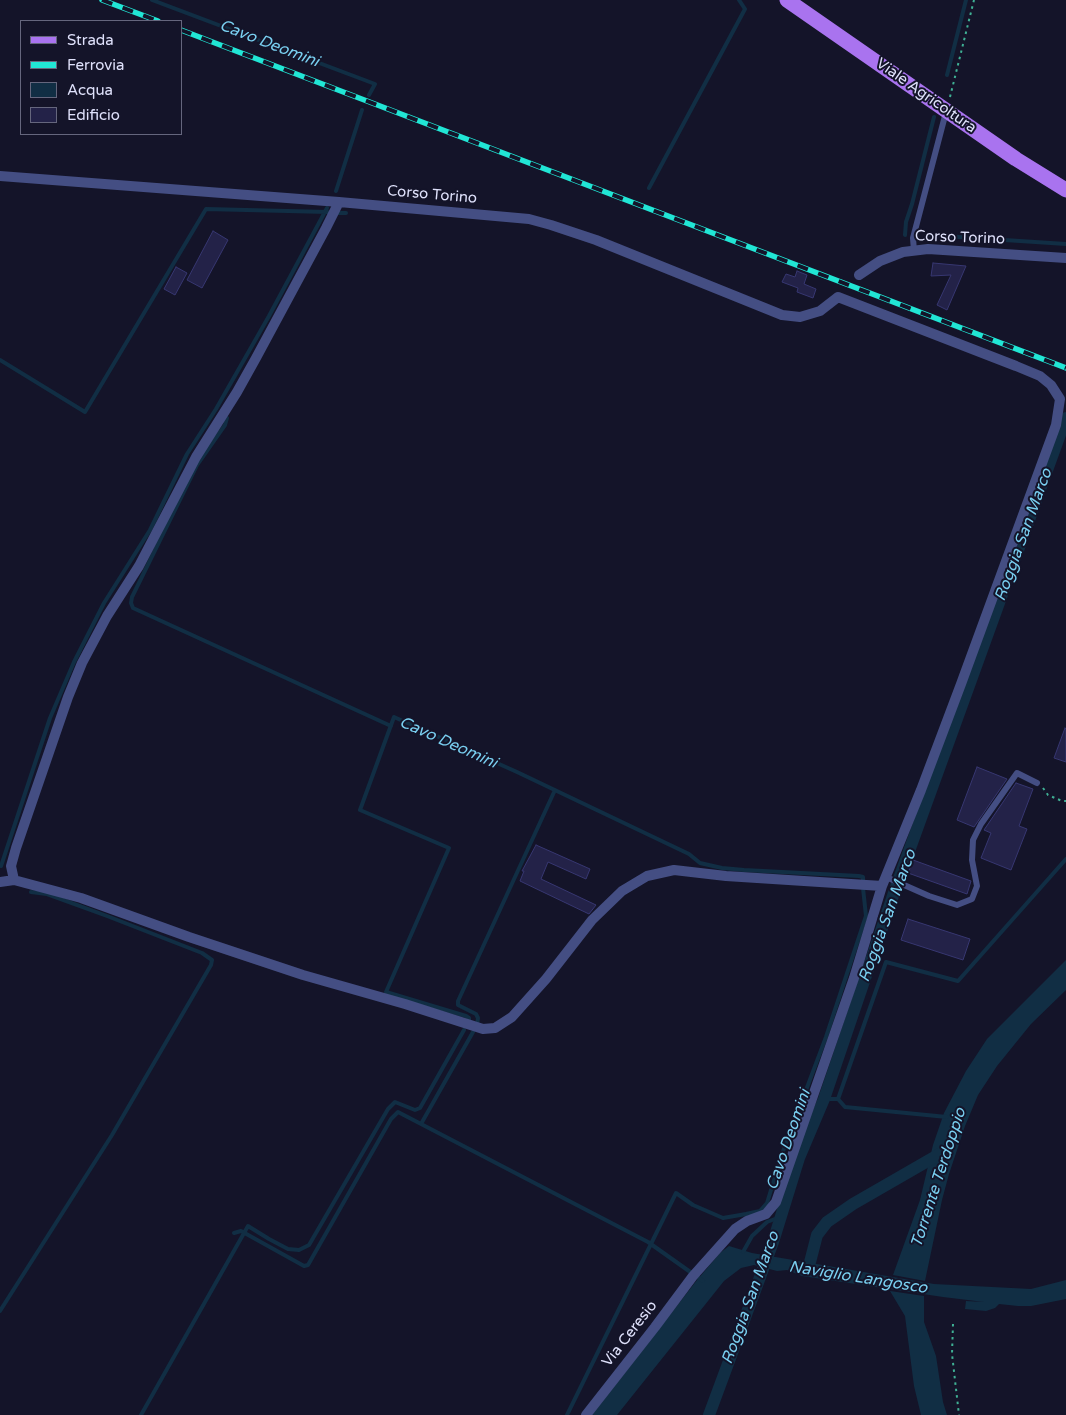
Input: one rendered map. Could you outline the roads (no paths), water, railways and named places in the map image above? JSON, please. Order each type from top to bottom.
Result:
[{"type":"main road","name":"Viale Agricoltura","points":[[787,0],[1016,159],[1066,190]]},
{"type":"street","name":"Corso Torino","points":[[0,176],[339,202],[529,220],[551,224],[596,240],[782,315],[800,317],[820,311],[838,297]]},
{"type":"street","points":[[14,880],[11,866],[16,848],[68,697],[82,663],[106,616],[139,566],[196,457],[256,358],[339,202]]},
{"type":"street","name":"Corso Torino","points":[[859,275],[880,261],[903,252],[928,249],[1066,258]]},
{"type":"street","name":"Via Ceresio","points":[[586,1415],[695,1273],[735,1229],[747,1221],[766,1214],[776,1202],[887,881],[1031,497],[1056,425],[1060,399],[1051,385],[1040,376],[838,297]]},
{"type":"street","points":[[0,882],[14,880],[81,898],[303,975],[405,1004],[483,1029],[495,1028],[512,1017],[546,979],[592,920],[622,891],[647,876],[674,870],[726,876],[887,881]]},
{"type":"lane","points":[[914,251],[913,238],[946,110]]},
{"type":"lane","points":[[887,881],[904,885],[929,896],[958,905],[972,899],[977,886],[972,860],[973,840],[981,824],[1017,773],[1037,783]]},
{"type":"water","name":"Torrente Terdoppio","points":[[1066,960],[1066,990],[1031,1024],[997,1066],[978,1095],[965,1126],[949,1174],[925,1281],[893,1275],[920,1200],[933,1145],[944,1113],[966,1071],[987,1039]]},
{"type":"water","name":"Naviglio Langosco","points":[[729,1246],[752,1253],[934,1284],[1031,1289],[1066,1280],[1066,1299],[1031,1306],[999,1304],[995,1308],[986,1311],[965,1309],[966,1301],[984,1302],[802,1276],[787,1270],[777,1271],[754,1265],[741,1268],[724,1281],[617,1415],[592,1415],[697,1280],[720,1253]]},
{"type":"water","points":[[890,1291],[924,1296],[924,1322],[936,1356],[943,1402],[947,1415],[921,1415],[914,1386],[905,1316]]},
{"type":"waterway","name":"Cavo Deomini","points":[[152,0],[375,84],[369,95]]},
{"type":"waterway","points":[[649,188],[745,9],[739,0]]},
{"type":"waterway","points":[[947,75],[966,0]]},
{"type":"waterway","name":"Cavo Deomini","points":[[336,191],[362,110]]},
{"type":"waterway","points":[[905,235],[906,222],[934,117]]},
{"type":"waterway","points":[[1,866],[50,718],[74,662],[104,603],[150,530],[187,454],[216,409],[269,316],[327,208]]},
{"type":"waterway","points":[[0,360],[85,412],[206,209],[328,212]]},
{"type":"waterway","points":[[338,213],[346,213]]},
{"type":"waterway","points":[[928,235],[1066,244]]},
{"type":"waterway","name":"Cavo Deomini","points":[[227,418],[225,425],[197,465],[132,597],[131,603],[133,608],[391,726]]},
{"type":"waterway","name":"Roggia San Marco","points":[[709,1415],[773,1242],[799,1158],[824,1099],[896,887],[1066,418]]},
{"type":"waterway","name":"Cavo Deomini","points":[[469,1020],[466,1016],[386,992],[449,848],[360,810],[394,717],[517,772],[689,854],[700,863],[744,870],[859,876],[863,877],[863,880]]},
{"type":"waterway","points":[[477,1025],[478,1018],[476,1014],[458,1005],[458,1001],[555,790]]},
{"type":"waterway","points":[[824,1099],[838,1099],[886,962],[958,981],[1066,859]]},
{"type":"waterway","name":"Cavo Deomini","points":[[567,1415],[676,1193],[693,1205],[723,1218],[760,1211],[767,1203],[782,1154],[826,1037],[866,916],[863,888]]},
{"type":"waterway","points":[[0,1311],[112,1135],[211,965],[212,960],[202,953],[107,916],[47,894],[31,892]]},
{"type":"waterway","points":[[141,1415],[248,1226],[288,1249],[299,1250],[309,1245],[388,1109],[395,1102],[415,1110],[420,1108],[464,1030]]},
{"type":"waterway","points":[[421,1124],[473,1032]]},
{"type":"waterway","name":"Torrente Terdoppio","points":[[838,1099],[845,1107],[947,1117]]},
{"type":"waterway","points":[[234,1233],[241,1231],[304,1266],[308,1265],[391,1119],[398,1112],[648,1242],[703,1281]]},
{"type":"waterway","points":[[808,1270],[817,1235],[827,1222],[853,1204],[945,1151]]},
{"type":"waterway","points":[[743,1252],[752,1236],[767,1222],[780,1217]]},
{"type":"railway","points":[[102,0],[155,20]]},
{"type":"railway","points":[[182,30],[1066,368]]}]
